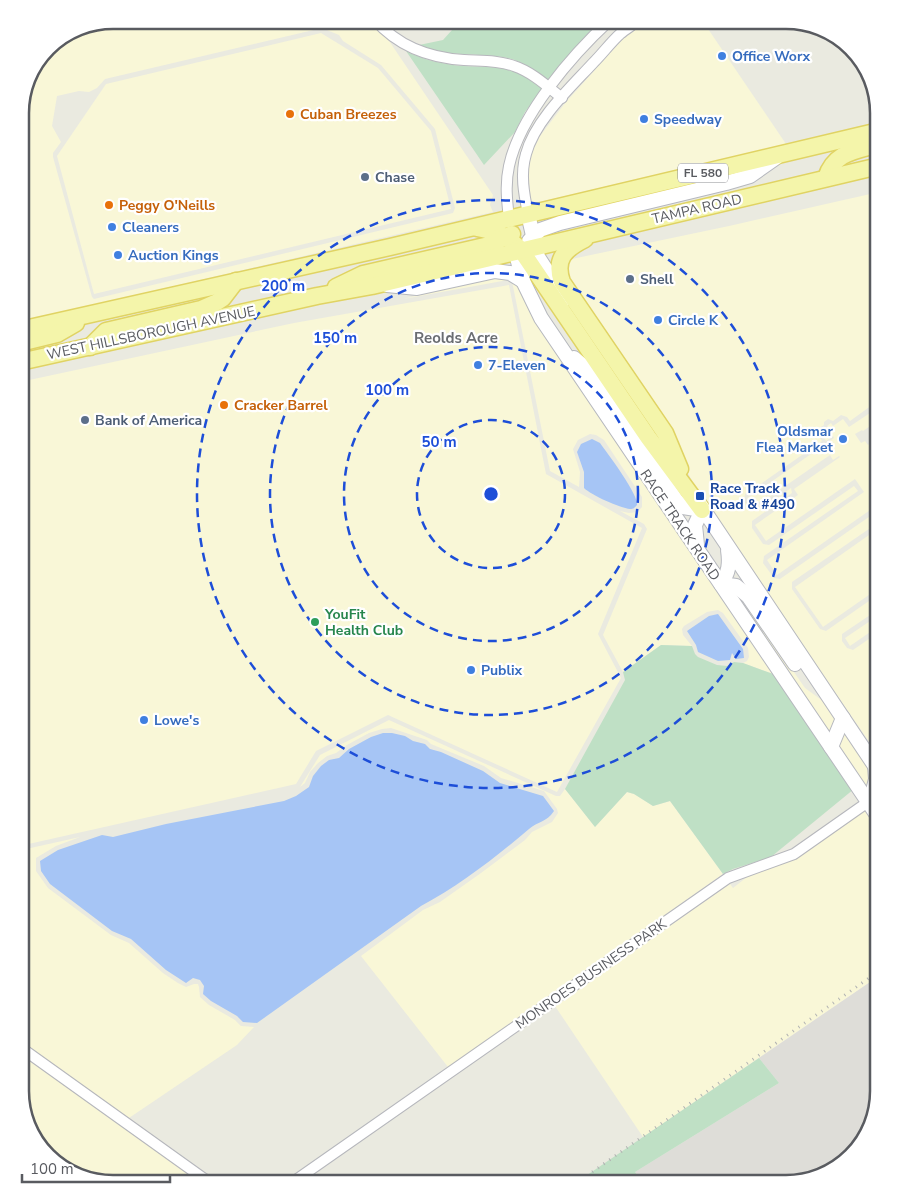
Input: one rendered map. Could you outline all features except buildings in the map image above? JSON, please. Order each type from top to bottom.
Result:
[{"type":"main road","name":"FL 580","points":[[528,214],[870,133]]},
{"type":"main road","points":[[826,178],[829,167],[841,156],[870,147]]},
{"type":"main road","points":[[317,296],[363,274],[489,245],[519,242],[540,230],[560,222],[750,176],[782,154]]},
{"type":"main road","name":"TAMPA ROAD","points":[[519,242],[596,233],[870,168]]},
{"type":"main road","name":"WEST HILLSBOROUGH AVENUE","points":[[519,242],[528,214]]},
{"type":"main road","name":"RACE TRACK ROAD","points":[[528,214],[519,242],[523,281],[541,318],[870,805]]},
{"type":"main road","name":"WEST HILLSBOROUGH AVENUE","points":[[29,328],[473,227],[519,242]]},
{"type":"main road","points":[[596,233],[570,246],[564,253],[559,264],[562,282],[665,433],[680,469]]},
{"type":"main road","points":[[519,242],[648,436],[702,510]]},
{"type":"main road","name":"WEST HILLSBOROUGH AVENUE","points":[[29,360],[317,296],[381,284],[519,242]]},
{"type":"main road","name":"RACE TRACK ROAD","points":[[519,242],[538,257],[680,469],[702,510],[870,758]]},
{"type":"main road","points":[[381,284],[417,288],[495,272],[510,273],[523,281]]},
{"type":"main road","points":[[90,347],[106,331],[201,309],[217,302],[223,298],[236,281]]},
{"type":"main road","points":[[29,341],[57,334],[90,315]]},
{"type":"main road","points":[[558,344],[590,372],[676,500],[684,506],[702,510]]},
{"type":"main road","points":[[698,551],[694,532],[702,510]]},
{"type":"main road","points":[[728,548],[730,561],[728,573],[721,584],[736,586],[742,590],[809,685],[830,700]]},
{"type":"main road","points":[[831,747],[843,718]]},
{"type":"street","points":[[384,29],[410,47],[432,56],[497,62],[515,66],[532,74],[562,98]]},
{"type":"street","points":[[519,242],[506,195],[509,167],[518,137],[549,88],[575,56],[601,29]]},
{"type":"street","points":[[528,214],[523,181],[523,166],[526,152],[536,133],[562,98],[620,34],[627,29]]},
{"type":"street","points":[[868,802],[870,794]]},
{"type":"street","name":"MONROES BUSINESS PARK","points":[[303,1175],[728,878],[794,854],[868,802]]},
{"type":"street","points":[[29,1053],[199,1175]]},
{"type":"shaded area","points":[[318,29],[105,79],[97,88],[89,92],[79,91],[57,96],[52,126],[61,142],[53,153],[53,157],[94,299],[453,213],[455,208],[435,129],[381,65],[343,41],[339,35],[324,29],[381,29],[493,195],[490,205],[493,212],[29,320],[29,107],[32,91],[37,76],[57,50],[71,40],[96,30]]},
{"type":"shaded area","points":[[637,29],[708,29],[786,144],[531,204],[528,167],[531,154],[540,136],[566,102],[623,39]]},
{"type":"shaded area","points":[[321,33],[378,68],[431,131],[451,209],[94,294],[57,156],[106,84]]},
{"type":"shaded area","points":[[870,194],[870,407],[850,421],[847,417],[841,415],[833,421],[828,419],[818,429],[818,435],[822,441],[758,487],[745,494],[744,501],[749,508],[755,510],[768,501],[771,502],[791,488],[792,493],[752,521],[752,528],[763,544],[769,545],[854,486],[858,491],[764,556],[763,563],[774,578],[780,579],[870,516],[870,528],[792,582],[792,589],[820,629],[826,631],[870,600],[870,615],[842,634],[842,641],[847,648],[853,650],[870,638],[870,743],[702,500],[687,471],[567,280],[567,260]]},
{"type":"shaded area","points":[[496,277],[509,279],[512,281],[508,280],[403,299]]},
{"type":"shaded area","points":[[512,281],[519,286],[716,590],[719,590],[776,675],[743,663],[749,657],[748,648],[723,613],[718,610],[707,612],[684,626],[682,629],[683,635],[692,646],[661,645],[623,672],[603,635],[647,529],[644,524],[620,511],[637,512],[642,507],[642,497],[604,440],[596,435],[590,434],[578,440],[573,449],[580,472],[579,487],[550,471]]},
{"type":"shaded area","points":[[509,285],[546,474],[642,528],[598,634],[621,678],[557,792],[388,715],[316,751],[296,784],[29,844],[29,380],[294,323]]},
{"type":"shaded area","points":[[870,413],[870,426],[855,434],[861,443],[865,441],[868,445],[870,443],[870,510],[777,575],[767,560],[864,492],[855,479],[766,541],[755,525],[798,495],[794,489],[840,457],[833,460],[830,455],[768,498],[767,496],[753,506],[747,498],[758,493],[834,438],[833,436],[826,441],[821,433],[831,423],[833,426],[843,419],[849,427]]},
{"type":"shaded area","points":[[870,534],[870,594],[823,627],[795,587]]},
{"type":"shaded area","points":[[731,591],[744,600],[805,688],[827,704],[868,764],[869,778],[867,790]]},
{"type":"shaded area","points":[[870,621],[870,632],[850,646],[845,638]]},
{"type":"shaded area","points":[[389,720],[556,796],[560,796],[565,789],[595,827],[627,792],[634,794],[653,806],[670,801],[723,874],[448,1067],[361,956],[423,910],[440,902],[481,873],[525,840],[532,832],[552,822],[558,813],[544,791],[501,778],[484,766],[431,744],[427,740],[391,728],[369,733],[336,753],[327,756],[310,772],[305,783],[300,787],[320,755]]},
{"type":"shaded area","points":[[867,809],[870,814],[870,982],[643,1137],[555,1006],[730,884],[733,888],[747,877],[796,859]]},
{"type":"shaded area","points":[[80,837],[56,846],[36,858],[36,871],[48,888],[111,935],[129,943],[163,973],[178,983],[186,987],[198,984],[200,997],[209,1005],[235,1020],[241,1026],[254,1027],[237,1045],[129,1118],[29,1047],[29,848]]},
{"type":"shaded area","points":[[870,982],[870,1102],[859,1133],[842,1154],[818,1169],[797,1175],[637,1175],[635,1172],[779,1083],[759,1058]]},
{"type":"shaded area","points":[[29,1059],[191,1175],[102,1175],[71,1164],[50,1147],[37,1128],[30,1108]]},
{"type":"green space","points":[[453,29],[594,29],[548,81],[524,64],[508,58],[450,53],[419,45],[443,40]]},
{"type":"green space","points":[[406,51],[440,63],[506,69],[524,76],[542,89],[525,112],[515,132],[484,165]]},
{"type":"green space","points":[[661,645],[692,646],[698,657],[717,665],[727,666],[734,662],[743,663],[776,675],[854,789],[771,857],[723,874],[670,801],[653,806],[634,794],[627,792],[595,827],[565,789],[625,680],[623,672]]},
{"type":"green space","points":[[759,1058],[779,1083],[635,1172],[637,1175],[587,1175]]},
{"type":"water","points":[[592,439],[600,443],[628,484],[636,500],[637,505],[634,508],[630,509],[613,504],[584,488],[584,472],[577,452],[581,444]]},
{"type":"water","points":[[718,614],[743,649],[744,658],[736,659],[732,653],[730,660],[718,661],[698,652],[687,631],[709,616]]},
{"type":"water","points":[[383,733],[405,736],[413,741],[425,744],[430,749],[483,771],[500,783],[543,796],[554,811],[548,818],[532,826],[477,870],[421,906],[257,1023],[243,1022],[237,1016],[211,1001],[203,994],[204,986],[200,980],[193,978],[186,983],[166,970],[131,939],[112,931],[50,884],[41,871],[40,861],[58,850],[102,835],[113,837],[166,824],[284,801],[296,796],[309,787],[313,776],[329,760],[339,758],[349,749]]},
{"type":"railway","points":[[588,1175],[870,977]]},
{"type":"place","name":"Office Worx","points":[[722,56]]},
{"type":"place","name":"Cuban Breezes","points":[[290,114]]},
{"type":"place","name":"Speedway","points":[[644,119]]},
{"type":"place","name":"Chase","points":[[365,177]]},
{"type":"place","name":"Peggy O'Neills","points":[[109,205]]},
{"type":"place","name":"Cleaners","points":[[112,227]]},
{"type":"place","name":"Auction Kings","points":[[118,255]]},
{"type":"place","name":"Shell","points":[[630,279]]},
{"type":"place","name":"Circle K","points":[[658,320]]},
{"type":"place","name":"7-Eleven","points":[[478,365]]},
{"type":"place","name":"Cracker Barrel","points":[[224,405]]},
{"type":"place","name":"Bank of America","points":[[85,420]]},
{"type":"place","name":"Oldsmar Flea Market","points":[[843,439]]},
{"type":"place","name":"Race Track Road & #490","points":[[700,496]]},
{"type":"place","name":"YouFit Health Club","points":[[315,622]]},
{"type":"place","name":"Publix","points":[[471,670]]},
{"type":"place","name":"Lowe's","points":[[144,720]]},
{"type":"district","name":"Reolds Acre","points":[[456,338]]}]
